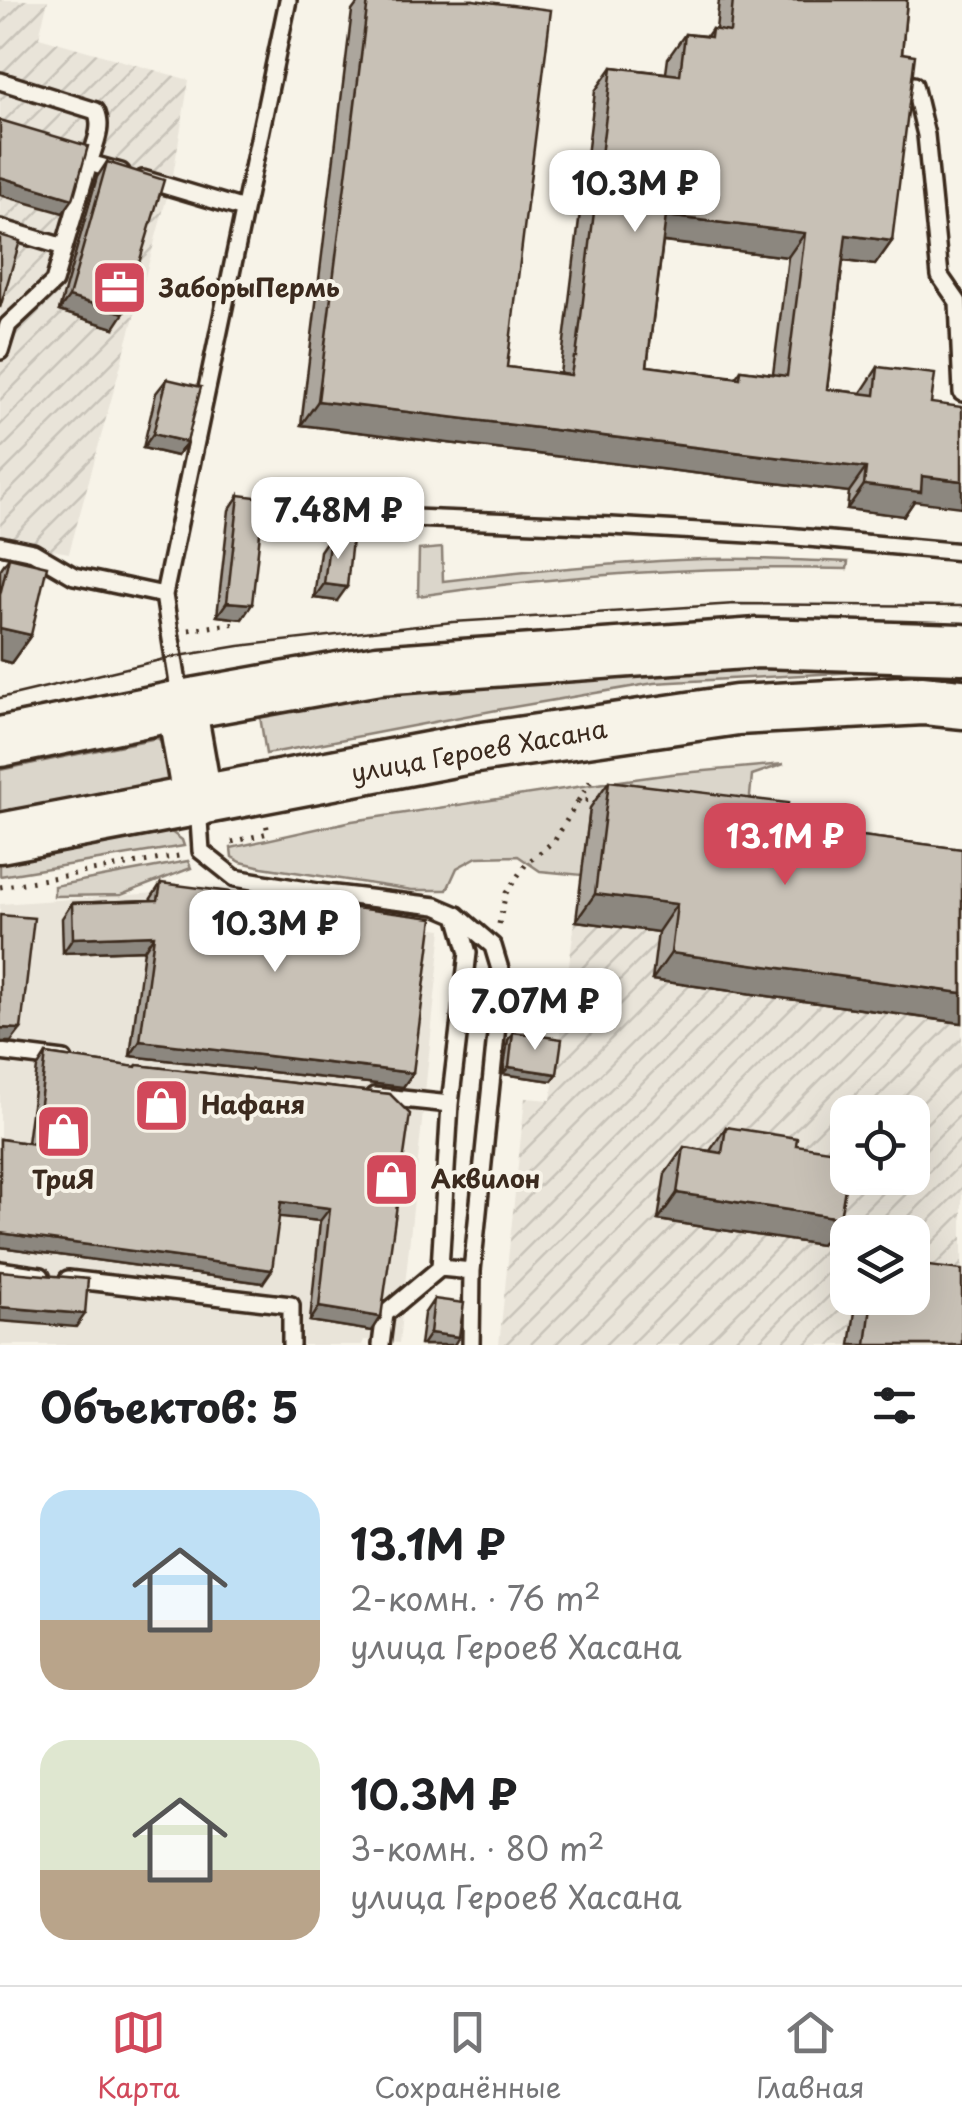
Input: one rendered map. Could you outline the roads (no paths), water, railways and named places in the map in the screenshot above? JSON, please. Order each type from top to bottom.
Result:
[{"type":"main road","points":[[0,742],[378,670],[758,642],[962,649]]},
{"type":"main road","name":"улица Героев Хасана","points":[[0,838],[470,749],[737,710],[923,700],[962,704]]},
{"type":"main road","points":[[181,705],[198,802]]},
{"type":"lane","points":[[181,705],[164,595],[288,0]]},
{"type":"lane","points":[[0,81],[96,111],[100,119],[54,282],[8,325],[0,351]]},
{"type":"lane","points":[[914,85],[926,135],[940,276],[958,302],[962,393]]},
{"type":"lane","points":[[90,162],[244,209]]},
{"type":"lane","points":[[0,228],[64,247]]},
{"type":"lane","points":[[338,515],[696,531],[962,552]]},
{"type":"lane","points":[[0,545],[33,552],[74,576],[164,595]]},
{"type":"lane","points":[[198,802],[201,851],[236,878],[436,906],[457,915],[493,946],[502,976],[472,1270],[470,1345]]},
{"type":"lane","points":[[440,1268],[450,1104],[468,953],[457,915]]},
{"type":"lane","points":[[0,1052],[84,1062]]},
{"type":"lane","points":[[354,1093],[450,1104]]},
{"type":"lane","points":[[381,1345],[384,1314],[440,1268],[472,1270]]},
{"type":"lane","points":[[0,1270],[291,1304],[292,1345]]},
{"type":"tram line","points":[[0,698],[173,657],[453,622],[735,604],[962,606]]},
{"type":"place","name":"ЗаборыПермь","points":[[120,288]]},
{"type":"place","name":"Нафаня","points":[[162,1105]]},
{"type":"place","name":"ТриЯ","points":[[63,1131]]},
{"type":"place","name":"Аквилон","points":[[392,1179]]}]
